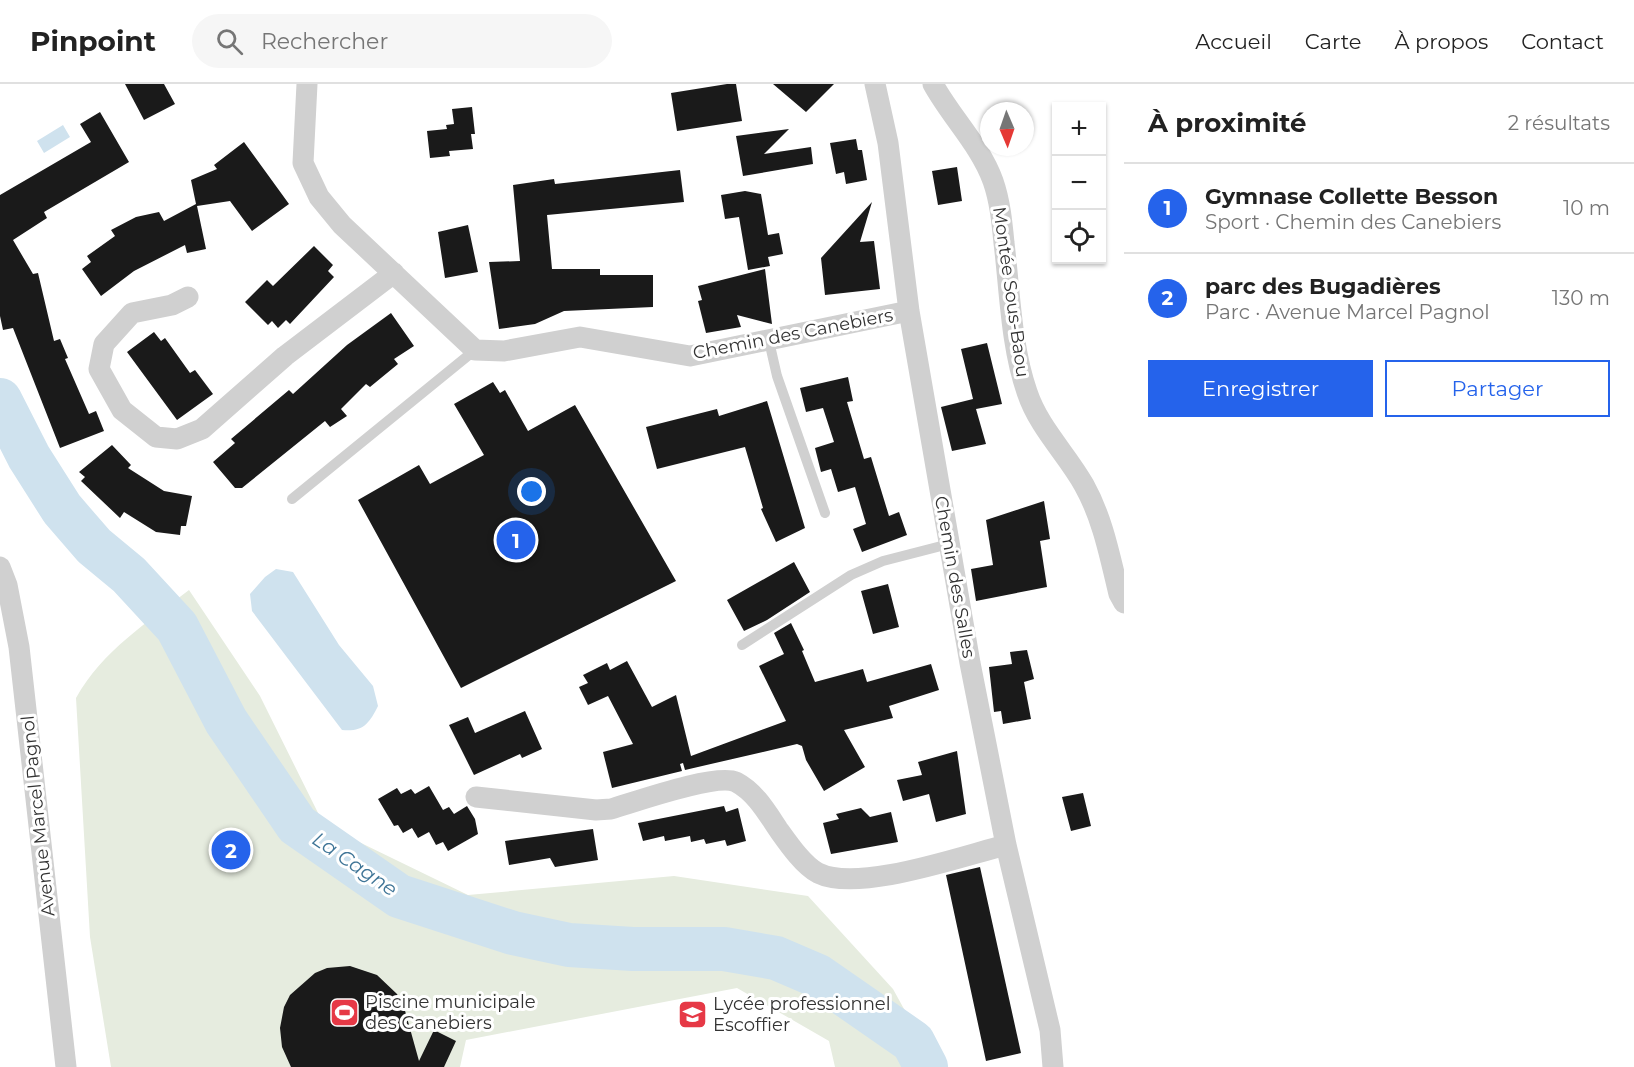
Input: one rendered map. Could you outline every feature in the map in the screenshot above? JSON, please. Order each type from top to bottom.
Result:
[{"type":"street","points":[[307,84],[303,163],[312,185],[342,225],[475,350]]},
{"type":"street","name":"Chemin des Salles","points":[[875,84],[888,143],[909,311],[949,544],[1006,845],[1050,1030],[1053,1067]]},
{"type":"street","name":"Montée Sous-Baou","points":[[933,84],[949,112],[976,147],[993,180],[1001,211],[1018,365],[1027,394],[1041,423],[1083,484],[1100,517],[1119,594],[1124,603]]},
{"type":"street","points":[[188,297],[172,305],[132,313],[104,344],[99,369],[122,410],[156,437],[177,439],[202,429],[285,356],[394,273]]},
{"type":"street","name":"Chemin des Canebiers","points":[[475,350],[504,351],[580,337],[690,356],[909,311]]},
{"type":"street","name":"Avenue Marcel Pagnol","points":[[0,567],[7,585],[19,647],[66,1067]]},
{"type":"street","points":[[476,797],[596,810],[611,808],[706,781],[733,781],[753,793],[788,843],[816,872],[835,878],[875,878],[1006,845]]},
{"type":"lane","points":[[769,341],[777,375],[825,513]]},
{"type":"lane","points":[[292,499],[475,350]]},
{"type":"lane","points":[[742,645],[851,575],[884,561],[949,544]]},
{"type":"shaded area","points":[[189,590],[260,696],[324,825],[468,895],[674,876],[808,896],[893,989],[936,1067],[835,1067],[829,1041],[737,988],[466,1040],[460,1067],[111,1067],[90,937],[76,698],[87,681],[113,651]]},
{"type":"water","points":[[63,125],[70,137],[44,153],[37,141]]},
{"type":"water","points":[[276,569],[293,572],[339,645],[373,686],[378,706],[372,718],[364,726],[355,730],[342,730],[252,611],[250,594],[265,577]]},
{"type":"building","points":[[125,84],[164,84],[175,104],[144,120]]},
{"type":"building","points":[[736,84],[742,121],[677,131],[671,93]]},
{"type":"building","points":[[773,84],[834,84],[806,112]]},
{"type":"building","points":[[472,107],[475,134],[471,134],[473,149],[449,151],[450,156],[430,158],[427,131],[447,129],[446,125],[454,124],[452,109]]},
{"type":"building","points":[[100,112],[129,162],[44,212],[47,218],[13,240],[33,274],[38,273],[54,341],[60,339],[68,358],[65,359],[89,414],[96,411],[104,431],[60,448],[13,328],[3,330],[0,316],[0,195],[91,142],[80,124]]},
{"type":"building","points":[[789,129],[764,154],[811,147],[813,164],[743,176],[736,136]]},
{"type":"building","points":[[856,139],[858,150],[862,150],[867,180],[846,184],[844,172],[836,174],[830,143]]},
{"type":"building","points":[[244,142],[289,204],[252,231],[230,201],[197,206],[206,249],[187,253],[185,245],[134,271],[101,296],[82,269],[91,262],[87,256],[115,236],[111,230],[136,217],[159,212],[164,221],[196,204],[191,180],[217,169],[214,165]]},
{"type":"building","points":[[957,167],[962,201],[938,205],[932,171]]},
{"type":"building","points":[[680,170],[684,202],[547,215],[552,269],[600,269],[600,275],[653,275],[653,307],[564,311],[535,324],[499,329],[489,262],[520,261],[513,185],[554,179],[555,184]]},
{"type":"building","points":[[745,191],[761,194],[768,235],[779,233],[783,254],[768,257],[770,266],[748,270],[739,217],[725,219],[721,195]]},
{"type":"building","points":[[872,202],[860,242],[874,241],[880,289],[825,295],[821,258]]},
{"type":"building","points":[[468,225],[478,272],[445,278],[438,232]]},
{"type":"building","points":[[314,246],[333,265],[328,271],[334,277],[290,324],[286,320],[278,328],[272,321],[268,325],[245,302],[267,280],[273,286]]},
{"type":"building","points":[[765,269],[772,324],[737,315],[741,327],[706,333],[698,301],[702,300],[698,286]]},
{"type":"building","points":[[391,313],[414,346],[394,359],[398,364],[370,387],[366,384],[341,409],[347,416],[330,427],[325,421],[242,488],[235,488],[213,462],[235,443],[231,439],[289,390],[293,394],[347,345]]},
{"type":"building","points":[[154,332],[161,341],[165,338],[190,373],[195,370],[213,394],[177,420],[127,352]]},
{"type":"building","points":[[987,343],[1002,404],[976,409],[986,444],[952,451],[941,407],[973,399],[961,349]]},
{"type":"building","points":[[848,377],[853,401],[847,402],[864,459],[871,457],[889,516],[899,512],[907,535],[862,552],[853,529],[866,524],[855,487],[838,492],[831,469],[821,472],[815,448],[834,442],[823,408],[806,412],[800,388]]},
{"type":"building","points":[[493,382],[500,393],[505,390],[528,431],[575,405],[676,581],[461,688],[358,500],[419,465],[430,484],[484,455],[454,404]]},
{"type":"building","points":[[767,401],[805,528],[776,542],[761,509],[763,508],[745,447],[657,469],[646,427],[717,409],[719,416]]},
{"type":"building","points":[[112,445],[131,465],[128,468],[164,491],[192,496],[186,526],[181,526],[180,535],[156,532],[124,512],[120,518],[81,481],[85,477],[79,472]]},
{"type":"building","points":[[1044,501],[1050,539],[1040,541],[1047,587],[976,601],[971,569],[993,565],[986,520]]},
{"type":"building","points":[[794,562],[810,592],[767,620],[744,631],[727,600]]},
{"type":"building","points":[[888,584],[899,627],[873,634],[861,591]]},
{"type":"building","points":[[791,623],[804,650],[802,651],[815,682],[863,669],[867,682],[931,664],[939,690],[889,706],[893,718],[844,730],[865,767],[824,791],[806,760],[802,746],[797,744],[685,770],[683,763],[680,764],[682,771],[612,788],[603,752],[633,744],[608,696],[588,705],[579,687],[588,683],[583,675],[607,663],[610,670],[627,661],[652,707],[676,695],[691,756],[786,721],[759,666],[784,654],[774,633]]},
{"type":"building","points":[[1027,650],[1034,679],[1024,682],[1031,719],[1003,724],[1001,711],[994,712],[989,667],[1012,664],[1010,652]]},
{"type":"building","points":[[525,711],[542,749],[522,758],[520,754],[474,775],[449,725],[468,717],[475,733]]},
{"type":"building","points":[[957,751],[966,814],[936,822],[929,794],[903,801],[897,780],[922,775],[918,762]]},
{"type":"building","points":[[429,786],[443,810],[449,807],[454,814],[467,806],[475,819],[478,834],[448,851],[443,842],[436,845],[429,832],[418,838],[412,828],[403,833],[398,825],[394,826],[378,799],[397,788],[401,794],[411,789],[415,794]]},
{"type":"building","points":[[1083,793],[1091,826],[1071,831],[1062,797]]},
{"type":"building","points":[[724,806],[726,812],[738,808],[746,841],[727,846],[725,840],[706,844],[704,839],[691,842],[690,836],[665,841],[664,836],[643,841],[638,823]]},
{"type":"building","points":[[861,808],[870,817],[891,812],[898,842],[831,854],[823,823],[839,819],[836,814]]},
{"type":"building","points":[[593,829],[598,860],[555,867],[550,858],[509,865],[505,841]]},
{"type":"building","points":[[980,867],[1021,1053],[986,1061],[946,875]]},
{"type":"building","name":"Piscine municipale des Canebiers","points":[[350,966],[377,975],[397,994],[404,1007],[419,1061],[434,1030],[456,1041],[444,1067],[291,1067],[282,1047],[280,1028],[284,1007],[290,995],[315,973],[327,968]]},
{"type":"waterway","name":"La Cagne","points":[[0,400],[29,457],[62,509],[94,546],[129,575],[177,627],[226,721],[297,825],[399,896],[513,933],[569,945],[633,949],[724,949],[776,958],[818,976],[913,1042],[926,1067]]},
{"type":"place","name":"Gymnase Collette Besson","points":[[516,540]]},
{"type":"place","name":"parc des Bugadières","points":[[231,850]]},
{"type":"place","name":"Piscine municipale des Canebiers","points":[[344,1012]]},
{"type":"place","name":"Lycée professionnel Escoffier","points":[[692,1014]]}]
